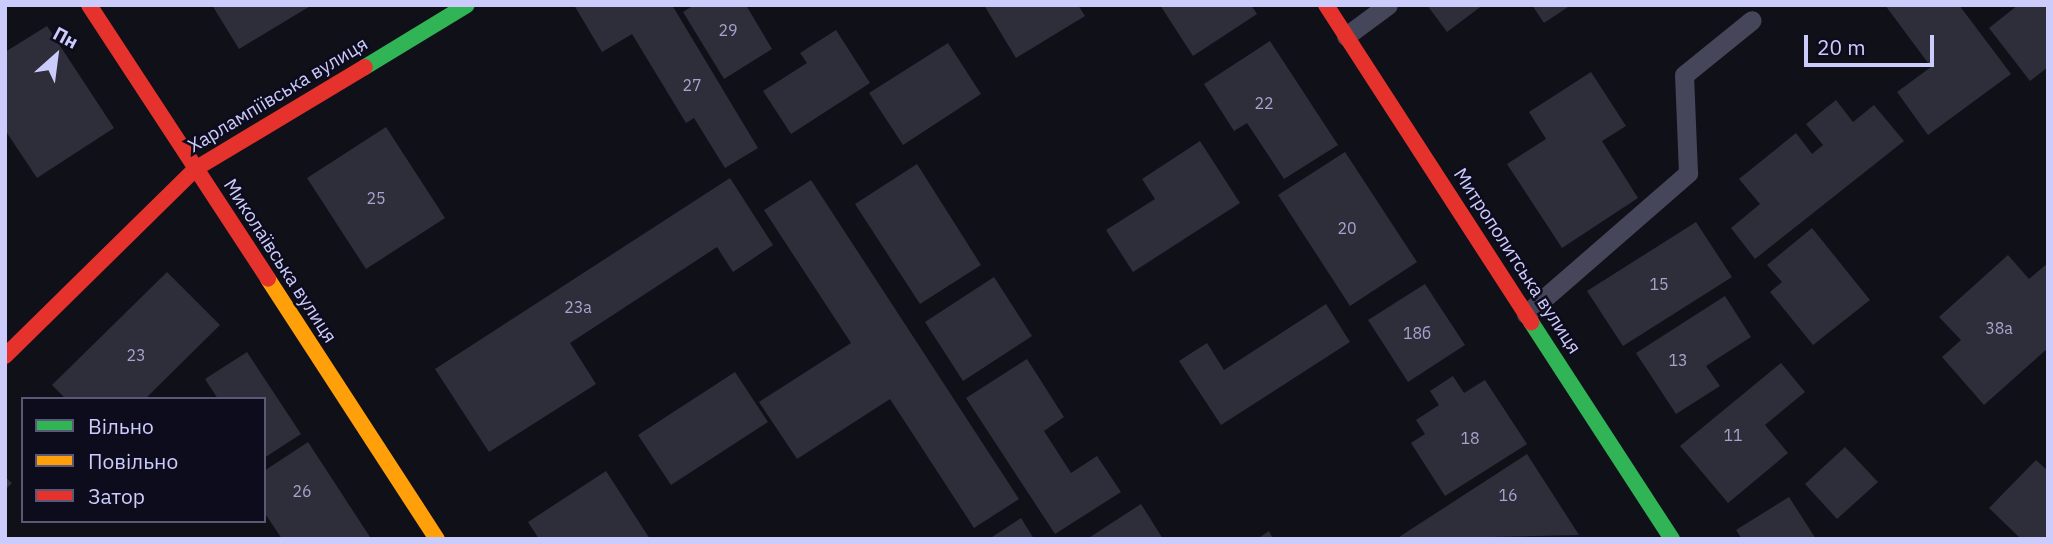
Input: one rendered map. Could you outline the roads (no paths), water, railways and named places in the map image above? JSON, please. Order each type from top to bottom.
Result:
[{"type":"street","name":"Миколаївська вулиця","points":[[89,5],[436,539]]},
{"type":"street","name":"Харлампіївська вулиця","points":[[5,356],[195,169],[467,5]]},
{"type":"street","name":"Митрополитська вулиця","points":[[1326,5],[1672,539]]},
{"type":"lane","points":[[1346,36],[1388,5]]},
{"type":"lane","points":[[1526,314],[1688,173],[1684,75],[1752,20]]}]
